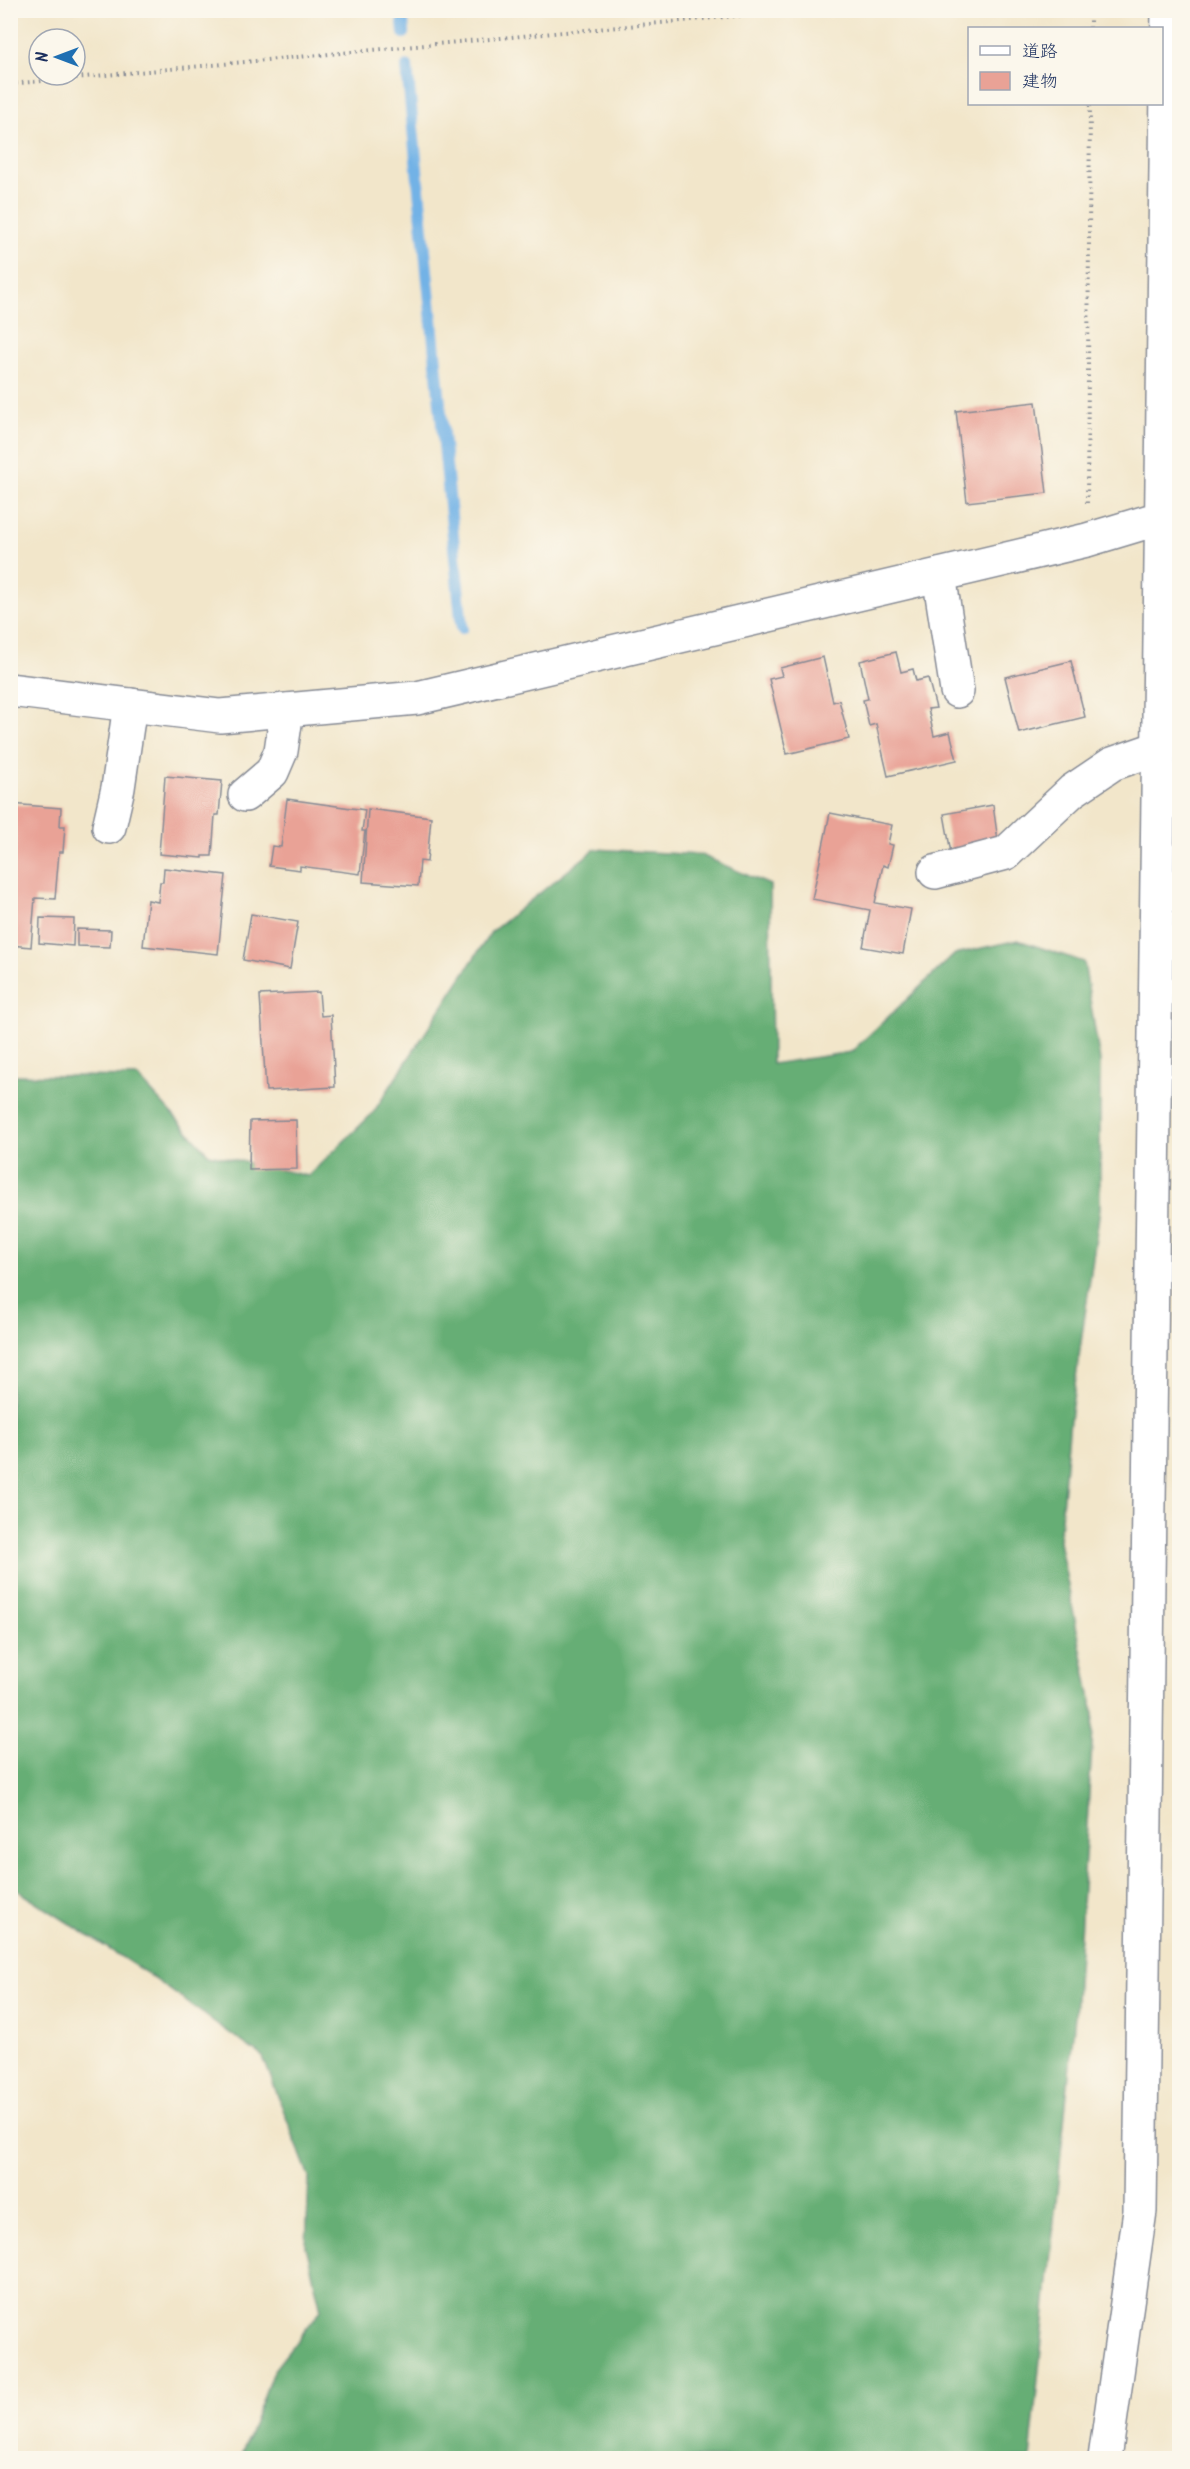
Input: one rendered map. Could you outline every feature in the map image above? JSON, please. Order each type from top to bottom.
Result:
[{"type":"street","points":[[1105,2458],[1140,2211],[1158,747],[1170,515],[1168,10]]},
{"type":"street","points":[[10,690],[220,716],[417,698],[1087,540],[1170,515]]},
{"type":"street","points":[[939,575],[957,691]]},
{"type":"street","points":[[109,827],[118,788],[130,705]]},
{"type":"street","points":[[245,795],[272,772],[281,751],[288,710]]},
{"type":"street","points":[[935,872],[1006,853],[1072,791],[1112,764],[1158,747]]},
{"type":"path","points":[[10,84],[799,10]]},
{"type":"path","points":[[1090,10],[1090,27]]},
{"type":"path","points":[[1087,540],[1090,105]]},
{"type":"green space","points":[[595,849],[701,855],[770,885],[772,1064],[851,1052],[955,954],[1018,940],[1084,962],[1100,1061],[1100,1209],[1070,1420],[1059,1541],[1094,1714],[1075,2015],[1030,2458],[241,2458],[273,2371],[321,2310],[306,2246],[309,2177],[263,2057],[145,1972],[11,1886],[10,1075],[138,1077],[209,1154],[308,1176],[373,1113],[491,932]]},
{"type":"building","points":[[1036,402],[1047,493],[967,502],[956,411]]},
{"type":"building","points":[[896,652],[901,672],[913,669],[916,681],[928,678],[936,708],[928,709],[934,736],[950,732],[957,760],[888,776],[876,724],[869,726],[863,700],[868,699],[860,661]]},
{"type":"building","points":[[823,657],[833,702],[839,700],[849,739],[787,754],[769,679],[782,676],[780,668]]},
{"type":"building","points":[[1071,661],[1085,717],[1019,733],[1005,677]]},
{"type":"building","points":[[165,776],[222,781],[219,815],[215,815],[212,856],[203,856],[203,858],[159,854]]},
{"type":"building","points":[[287,799],[365,810],[360,874],[300,866],[300,870],[269,866],[272,846],[281,847]]},
{"type":"building","points":[[10,804],[61,808],[60,826],[65,826],[63,852],[59,852],[55,899],[35,898],[31,947],[10,945]]},
{"type":"building","points":[[993,805],[998,841],[951,853],[944,814]]},
{"type":"building","points":[[368,809],[431,817],[427,862],[420,861],[418,886],[363,882]]},
{"type":"building","points":[[830,813],[892,825],[888,844],[893,845],[888,867],[883,865],[875,903],[911,909],[903,954],[863,947],[870,910],[812,899]]},
{"type":"building","points":[[164,868],[226,875],[218,954],[143,946],[148,900],[158,902]]},
{"type":"building","points":[[251,914],[298,922],[290,969],[243,960]]},
{"type":"building","points":[[40,918],[74,919],[73,946],[39,943]]},
{"type":"building","points":[[77,929],[111,930],[110,947],[77,946]]},
{"type":"building","points":[[319,992],[321,1016],[331,1015],[335,1087],[266,1091],[260,995]]},
{"type":"building","points":[[296,1120],[297,1169],[249,1170],[250,1121]]},
{"type":"waterway","points":[[402,10],[404,33]]},
{"type":"waterway","points":[[407,67],[462,628]]}]
